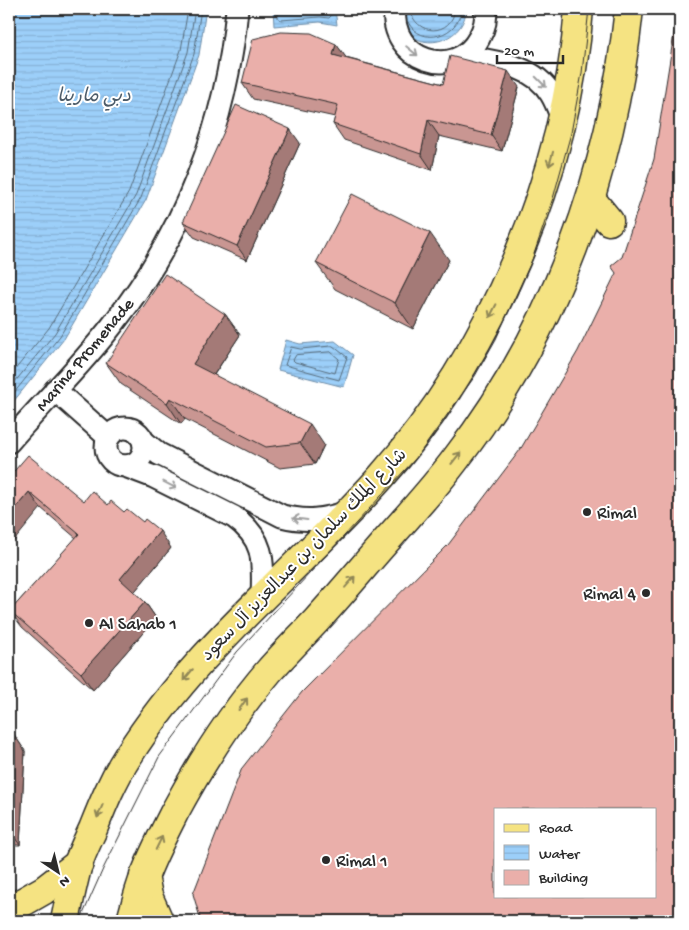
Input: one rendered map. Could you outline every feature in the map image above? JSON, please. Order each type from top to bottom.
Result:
[{"type":"main road","name":"شارع الملك سلمان بن عبدالعزيز آل سعود","points":[[65,921],[79,863],[106,796],[127,757],[151,723],[203,658],[381,478],[433,411],[469,355],[494,311],[533,216],[562,120],[572,71],[579,9]]},
{"type":"main road","points":[[131,921],[144,876],[168,826],[204,762],[246,701],[269,672],[455,460],[519,366],[550,303],[591,199],[616,102],[630,9]]},
{"type":"main road","points":[[591,199],[609,221]]},
{"type":"main road","points":[[9,910],[44,890],[79,863]]},
{"type":"main road","points":[[144,876],[148,896],[159,921]]},
{"type":"street","name":"Marina Promenade","points":[[9,442],[97,344],[125,308],[164,248],[202,167],[216,124],[227,81],[235,36],[237,9]]},
{"type":"street","points":[[395,9],[395,25],[400,39],[409,50],[421,58],[435,62],[450,61],[464,56],[476,45],[484,31],[485,9]]},
{"type":"street","points":[[464,56],[521,68],[533,74],[551,94],[562,120]]},
{"type":"street","points":[[55,390],[108,437]]},
{"type":"street","points":[[262,598],[262,553],[251,532],[234,517],[154,477],[118,465],[108,456],[105,450],[108,437],[116,429],[127,428],[137,432],[143,441],[159,454],[282,516],[298,520],[314,520],[330,518],[347,512]]},
{"type":"street","points":[[125,466],[138,460],[144,448],[143,441]]},
{"type":"water","name":"دبي مارينا","points":[[9,9],[206,9],[199,55],[146,200],[64,339],[9,407]]},
{"type":"water","points":[[273,9],[335,9],[337,25],[320,22],[274,26]]},
{"type":"water","points":[[399,9],[466,9],[464,20],[458,29],[450,36],[431,42],[421,41],[412,36],[405,28]]},
{"type":"water","points":[[286,340],[300,344],[335,341],[353,355],[344,387],[278,370]]},
{"type":"building","name":"Rimal","points":[[678,9],[680,9],[680,921],[201,921],[193,894],[242,768],[302,692],[448,545],[520,450],[578,351],[616,273],[611,266],[622,257],[654,159]]},
{"type":"building","points":[[281,32],[311,33],[336,44],[333,55],[443,84],[450,56],[508,71],[491,135],[428,120],[421,154],[333,124],[338,105],[242,83],[253,39]]},
{"type":"building","points":[[236,105],[290,129],[237,246],[183,222]]},
{"type":"building","points":[[352,194],[430,233],[395,303],[316,263]]},
{"type":"building","points":[[165,274],[225,314],[193,364],[310,424],[300,443],[266,447],[170,398],[167,403],[106,363]]},
{"type":"building","points":[[28,455],[84,501],[92,491],[108,505],[111,501],[124,512],[127,509],[143,522],[145,519],[160,531],[120,579],[145,602],[81,673],[10,611],[79,534],[29,492],[9,516],[9,477]]},
{"type":"tram line","points":[[80,921],[103,869],[159,757],[237,652],[417,457],[475,376],[496,339],[532,260],[554,195],[571,133],[582,73],[589,9]]},
{"type":"place","name":"Rimal","points":[[587,512]]},
{"type":"place","name":"Rimal 4","points":[[646,593]]},
{"type":"place","name":"Al Sahab 1","points":[[89,623]]},
{"type":"place","name":"Rimal 1","points":[[326,860]]}]
